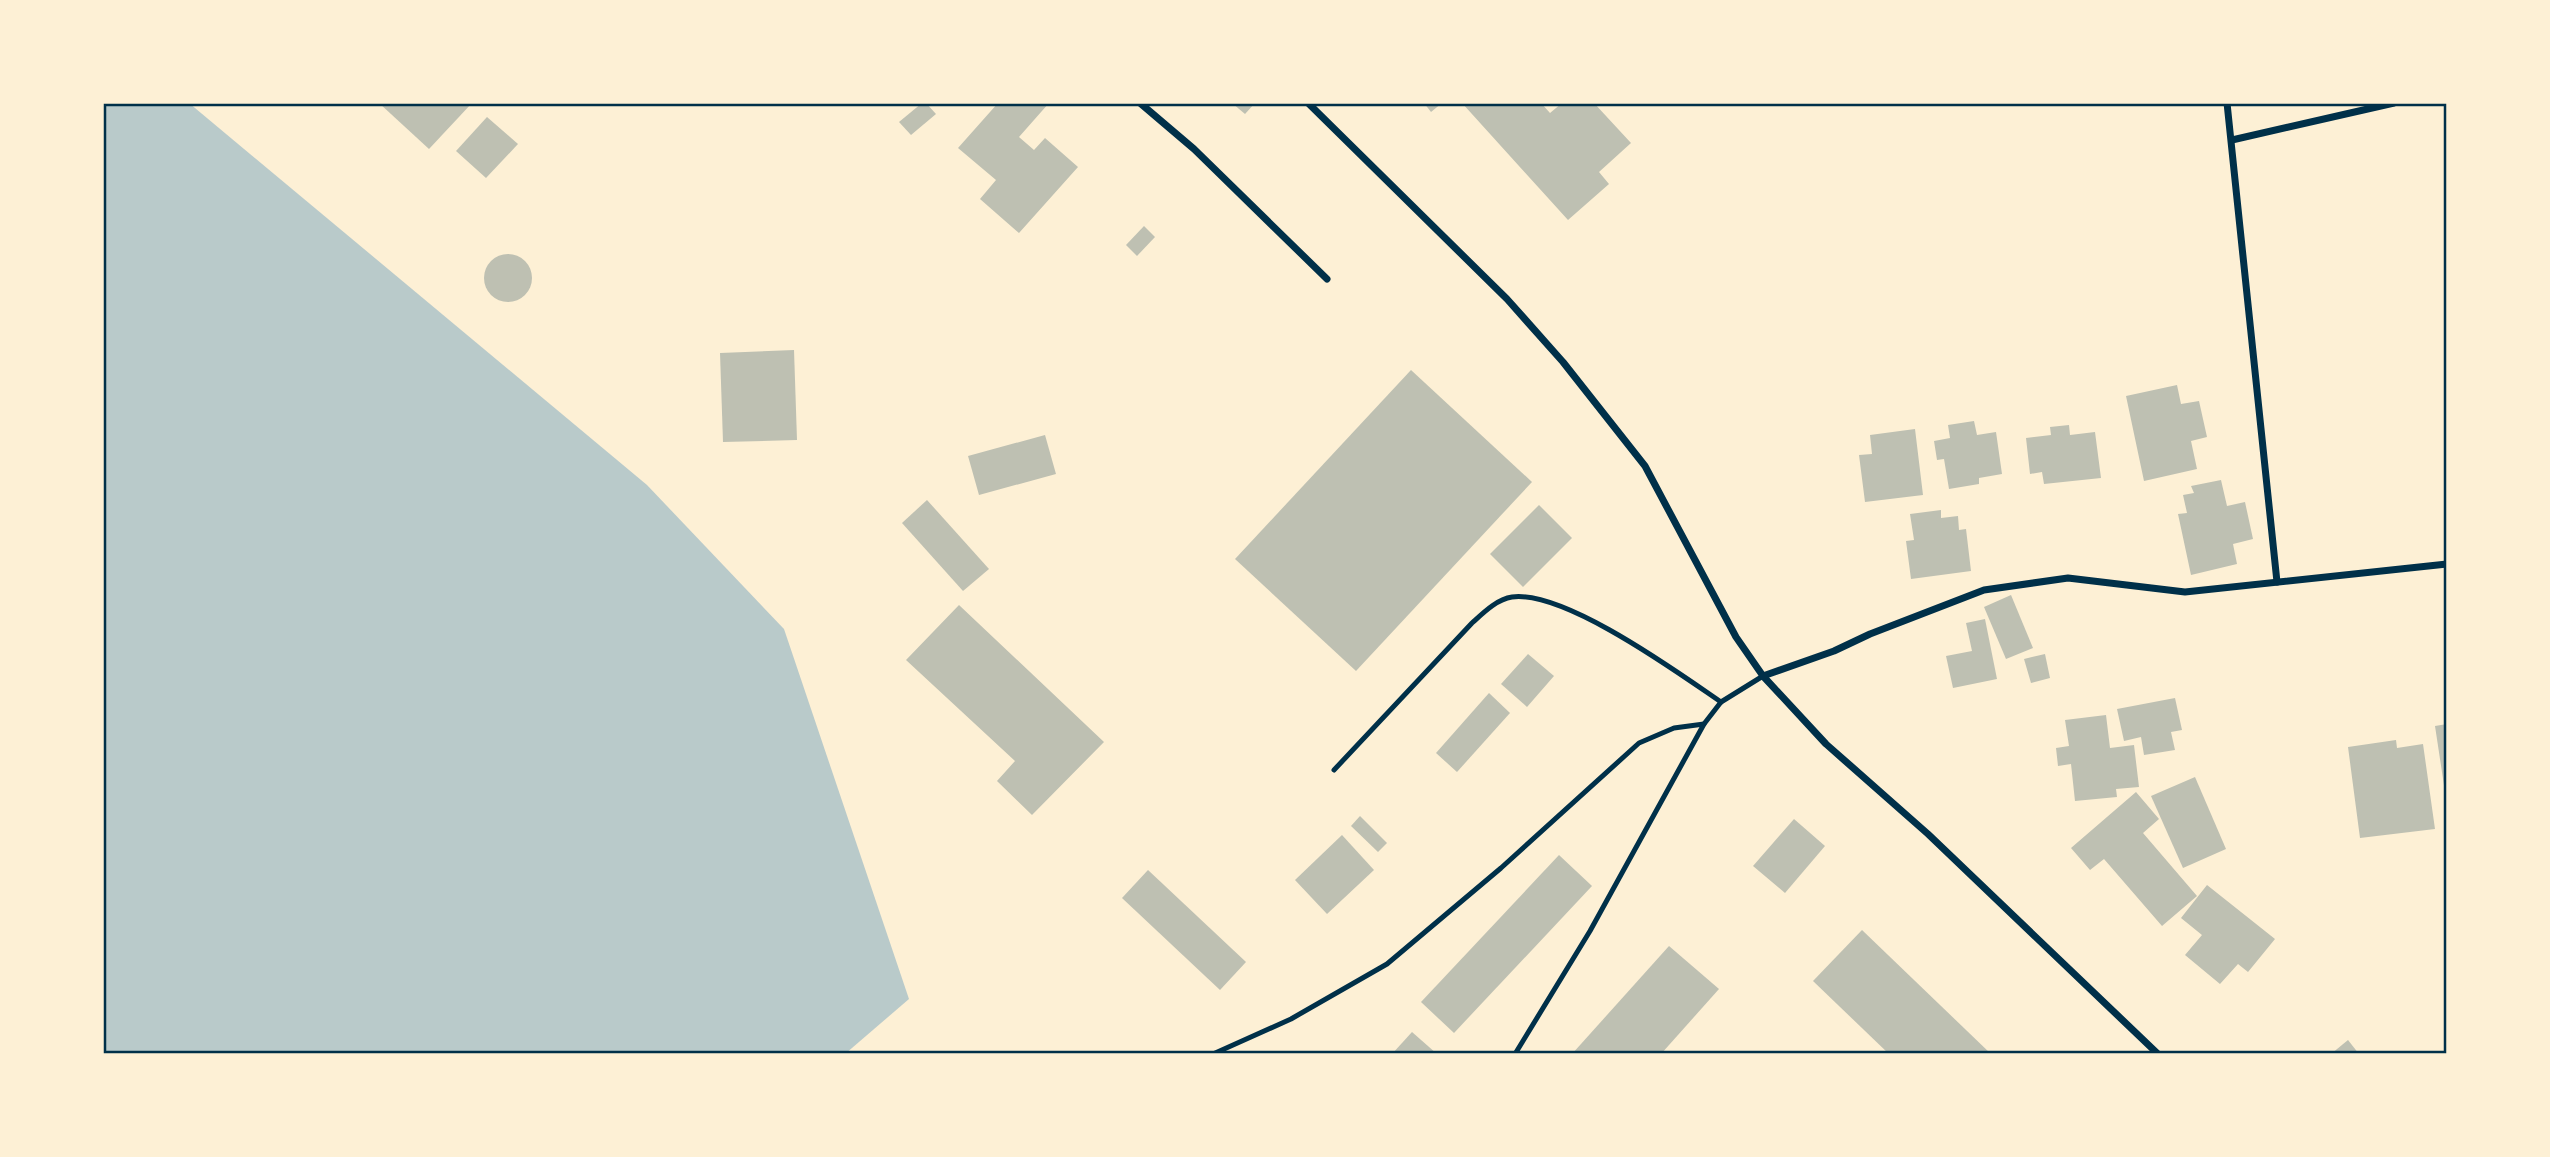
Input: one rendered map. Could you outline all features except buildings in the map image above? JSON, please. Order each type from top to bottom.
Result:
[{"type":"street","points":[[1140,103],[1194,149],[1327,279]]},
{"type":"street","points":[[1308,103],[1507,299],[1563,362],[1645,466],[1736,637],[1763,676],[1826,744],[1928,834],[2158,1054]]},
{"type":"street","points":[[2227,103],[2277,582]]},
{"type":"street","points":[[2232,141],[2394,103]]},
{"type":"street","points":[[1763,676],[1834,651],[1870,634],[1984,590],[2068,579],[2185,592],[2447,564]]},
{"type":"lane","points":[[1334,769],[1472,623],[1494,605],[1510,597],[1531,597],[1554,604],[1633,642],[1721,702]]},
{"type":"lane","points":[[1515,1054],[1590,931],[1704,723],[1721,702],[1763,676]]},
{"type":"lane","points":[[1213,1054],[1291,1019],[1387,964],[1501,869],[1639,743],[1674,728],[1704,723]]},
{"type":"shaded area","points":[[103,103],[189,103],[647,485],[784,629],[909,999],[845,1054],[103,1054]]}]
